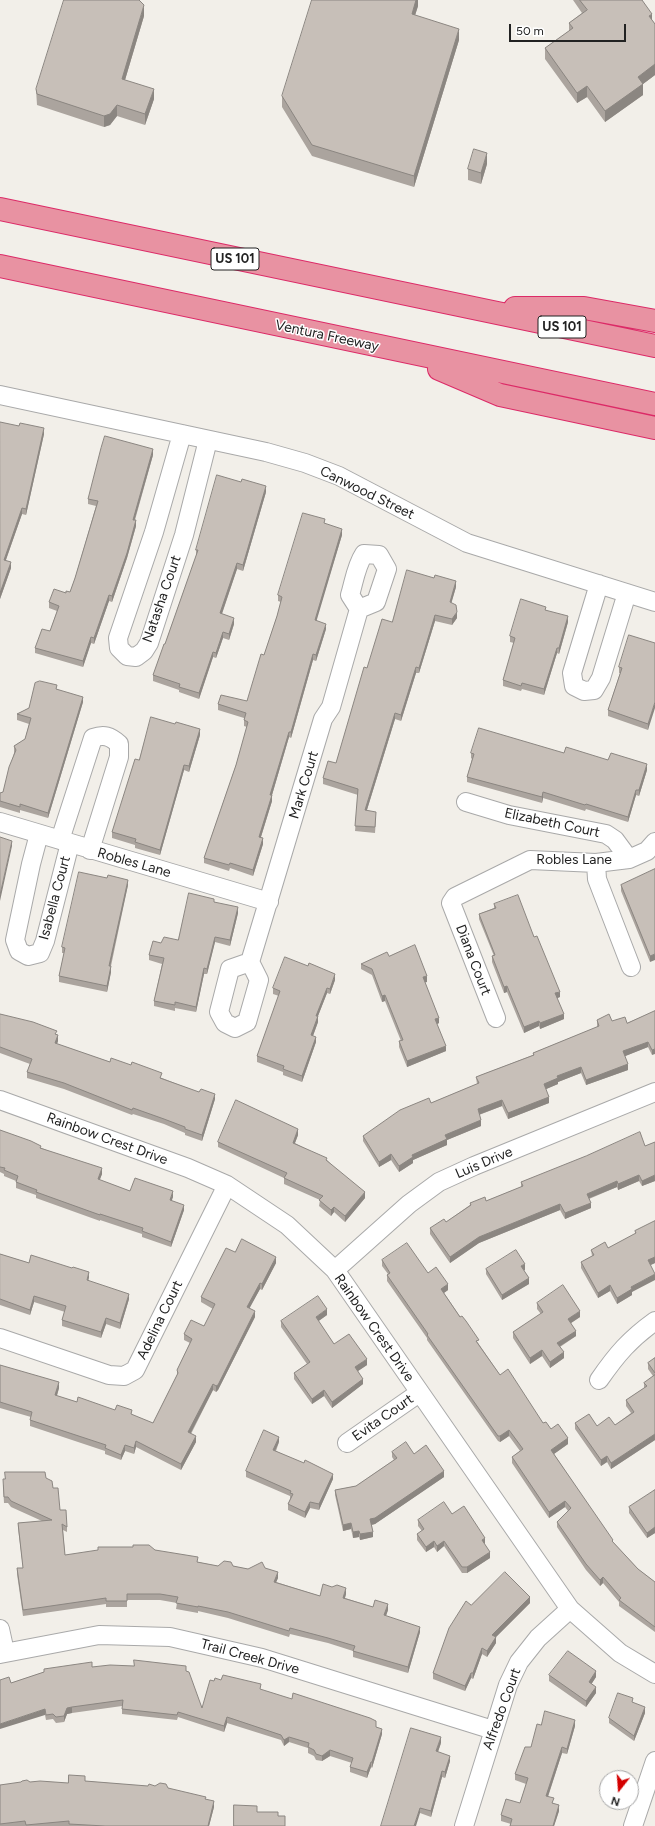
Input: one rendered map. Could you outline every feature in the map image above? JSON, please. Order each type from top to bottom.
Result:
[{"type":"highway","name":"US 101","points":[[0,209],[655,346]]},
{"type":"highway","name":"Ventura Freeway","points":[[0,266],[655,404]]},
{"type":"highway","points":[[470,308],[584,308],[655,321]]},
{"type":"highway","points":[[394,350],[500,395],[655,428]]},
{"type":"street","name":"Canwood Street","points":[[0,395],[182,434],[305,463],[339,476],[467,543],[655,602]]},
{"type":"street","name":"Natasha Court","points":[[182,434],[144,562],[118,638],[119,648],[127,656],[136,657],[144,651],[148,643],[184,534],[208,440]]},
{"type":"street","points":[[144,562],[172,570]]},
{"type":"street","points":[[599,584],[572,673],[574,686],[584,691],[594,690],[601,678],[627,593]]},
{"type":"street","name":"Mark Court","points":[[250,962],[324,719],[331,707],[359,609]]},
{"type":"street","name":"Isabella Court","points":[[39,834],[15,940],[19,951],[28,956],[40,953],[45,941],[65,842],[93,738],[99,736],[110,736],[119,744],[119,757],[90,850]]},
{"type":"street","name":"Elizabeth Court","points":[[466,802],[509,815],[606,834],[615,840],[629,859]]},
{"type":"street","name":"Robles Lane","points":[[0,822],[269,902]]},
{"type":"street","name":"Robles Lane","points":[[451,903],[455,897],[466,891],[530,860],[596,864],[629,859],[647,851],[655,842]]},
{"type":"street","points":[[596,864],[597,879],[631,967]]},
{"type":"street","name":"Diana Court","points":[[451,903],[496,1018]]},
{"type":"street","name":"Luis Drive","points":[[335,1270],[409,1204],[439,1182],[474,1166],[655,1092]]},
{"type":"street","name":"Rainbow Crest Drive","points":[[0,1100],[188,1168],[227,1185],[287,1225],[335,1270],[419,1394],[570,1609],[620,1653],[655,1674]]},
{"type":"street","name":"Adelina Court","points":[[0,1338],[110,1375],[124,1376],[135,1370],[227,1185]]},
{"type":"street","points":[[599,1380],[615,1356],[635,1336],[655,1321]]},
{"type":"street","name":"Evita Court","points":[[347,1443],[419,1394]]},
{"type":"street","name":"Alfredo Court","points":[[464,1826],[508,1685],[519,1662],[538,1638],[570,1609]]},
{"type":"street","points":[[0,1629],[3,1653]]},
{"type":"street","name":"Trail Creek Drive","points":[[3,1653],[99,1635],[170,1637],[262,1658],[493,1730]]},
{"type":"street","points":[[633,1826],[655,1761]]},
{"type":"building","points":[[64,0],[139,0],[144,5],[122,79],[154,89],[145,114],[117,105],[110,114],[104,116],[37,94],[36,89]]},
{"type":"building","points":[[312,0],[416,0],[412,14],[459,29],[414,176],[312,145],[282,96]]},
{"type":"building","points":[[580,0],[642,0],[652,14],[649,16],[655,24],[655,64],[638,77],[643,84],[605,111],[587,86],[577,93],[545,48],[573,28],[569,23],[587,10]]},
{"type":"building","points":[[474,149],[487,153],[481,173],[468,169]]},
{"type":"building","points":[[0,422],[19,426],[20,423],[44,428],[26,509],[22,508],[4,560],[11,562],[0,593]]},
{"type":"building","points":[[105,436],[153,449],[133,520],[136,520],[127,553],[112,596],[109,595],[94,638],[91,637],[83,661],[35,648],[42,629],[50,631],[59,606],[49,602],[54,589],[66,593],[66,591],[70,592],[75,578],[98,501],[88,499]]},
{"type":"building","points":[[217,475],[241,482],[242,479],[266,486],[243,565],[237,563],[220,613],[234,618],[229,634],[223,632],[216,653],[213,652],[199,693],[179,687],[180,684],[153,675],[198,550],[196,550]]},
{"type":"building","points":[[303,513],[325,519],[324,523],[342,529],[315,620],[326,624],[316,655],[313,654],[291,732],[289,732],[270,795],[272,795],[259,837],[263,838],[253,870],[230,863],[229,865],[204,858],[236,765],[248,722],[244,720],[246,713],[218,704],[221,695],[247,701],[261,654],[264,655],[277,616],[282,597],[278,595]]},
{"type":"building","points":[[407,570],[434,578],[435,575],[456,581],[450,602],[456,605],[457,612],[452,619],[435,615],[419,668],[416,667],[401,715],[395,713],[365,810],[376,812],[375,827],[355,826],[358,789],[323,778],[328,761],[336,763],[364,667],[367,668],[382,619],[392,622]]},
{"type":"building","points":[[521,599],[546,607],[545,610],[568,616],[559,648],[557,648],[544,689],[522,683],[521,686],[503,680],[515,638],[510,636]]},
{"type":"building","points":[[629,635],[655,643],[655,702],[648,724],[608,710],[622,668],[619,667]]},
{"type":"building","points":[[40,681],[57,685],[56,689],[83,697],[48,813],[20,804],[20,807],[0,801],[0,793],[3,792],[9,767],[16,750],[14,746],[25,739],[31,718],[17,714],[29,708],[35,683]]},
{"type":"building","points":[[151,717],[200,729],[189,766],[184,765],[160,850],[135,842],[136,839],[112,832],[135,759],[139,760]]},
{"type":"building","points":[[479,728],[564,753],[566,747],[608,760],[611,753],[647,764],[639,790],[636,790],[628,817],[543,792],[542,797],[467,777],[474,754],[471,753]]},
{"type":"building","points":[[0,837],[12,841],[0,895]]},
{"type":"building","points":[[655,869],[655,954],[650,956],[621,885]]},
{"type":"building","points":[[79,872],[107,878],[108,875],[128,880],[109,966],[111,966],[107,986],[59,976],[65,948],[62,947]]},
{"type":"building","points":[[189,893],[214,899],[214,902],[238,907],[230,940],[215,937],[207,969],[204,968],[196,1007],[175,1002],[175,1005],[154,1001],[164,958],[149,955],[153,941],[161,943],[164,937],[178,940]]},
{"type":"building","points":[[518,895],[534,937],[537,936],[560,992],[555,993],[564,1014],[524,1027],[507,986],[504,987],[492,956],[495,955],[479,914],[496,908],[494,904]]},
{"type":"building","points":[[415,945],[427,976],[423,977],[439,1018],[435,1019],[446,1046],[407,1061],[399,1041],[403,1040],[385,995],[382,996],[372,969],[361,964],[387,952],[389,956]]},
{"type":"building","points":[[285,957],[308,966],[309,963],[335,974],[330,989],[327,988],[316,1016],[318,1016],[311,1035],[316,1037],[302,1076],[283,1069],[284,1066],[257,1056],[280,991],[273,988]]},
{"type":"building","points":[[655,1011],[655,1049],[652,1050],[648,1042],[623,1051],[628,1064],[586,1080],[581,1067],[557,1076],[558,1078],[544,1084],[549,1097],[508,1113],[502,1100],[478,1109],[481,1120],[445,1135],[447,1139],[412,1155],[413,1157],[399,1166],[391,1154],[379,1162],[363,1136],[400,1110],[429,1098],[431,1103],[479,1083],[476,1077],[534,1055],[533,1053],[599,1026],[597,1020],[609,1014],[612,1021],[625,1017],[627,1023]]},
{"type":"building","points":[[0,1014],[33,1022],[57,1031],[55,1034],[58,1035],[55,1043],[110,1062],[111,1058],[131,1065],[132,1062],[162,1073],[160,1078],[199,1092],[201,1089],[215,1094],[202,1135],[164,1119],[133,1108],[132,1110],[64,1083],[27,1072],[32,1059],[0,1047]]},
{"type":"building","points":[[236,1100],[298,1129],[293,1143],[327,1158],[326,1160],[365,1192],[345,1216],[334,1207],[331,1210],[319,1200],[323,1196],[284,1178],[287,1173],[218,1142]]},
{"type":"building","points":[[0,1130],[31,1141],[41,1146],[40,1148],[102,1168],[98,1179],[130,1191],[135,1178],[173,1191],[170,1200],[184,1205],[171,1242],[142,1231],[143,1228],[100,1215],[36,1192],[37,1190],[16,1182],[18,1176],[4,1170],[5,1168],[0,1167]]},
{"type":"building","points":[[640,1132],[645,1146],[655,1142],[655,1175],[642,1181],[639,1175],[618,1184],[617,1181],[587,1194],[591,1203],[565,1213],[560,1204],[479,1237],[450,1257],[430,1228],[444,1219],[446,1222],[471,1205],[470,1203],[485,1197],[486,1201],[523,1186],[521,1182],[586,1156]]},
{"type":"building","points":[[655,1221],[655,1257],[648,1260],[655,1274],[631,1287],[632,1289],[617,1298],[610,1285],[598,1293],[581,1262],[594,1255],[591,1250],[605,1242],[608,1248],[636,1233],[635,1231]]},
{"type":"building","points":[[242,1239],[276,1257],[262,1284],[260,1283],[247,1307],[255,1311],[218,1385],[216,1386],[213,1384],[188,1432],[196,1436],[181,1464],[136,1441],[134,1448],[125,1445],[121,1455],[105,1448],[106,1445],[30,1420],[32,1412],[0,1402],[0,1365],[59,1382],[55,1395],[77,1402],[78,1397],[115,1410],[117,1405],[132,1410],[131,1414],[153,1423],[178,1373],[177,1370],[192,1339],[184,1334],[191,1320],[204,1326],[215,1304],[201,1297],[226,1248],[235,1252]]},
{"type":"building","points":[[407,1243],[428,1273],[436,1267],[448,1284],[441,1289],[460,1317],[462,1316],[466,1321],[479,1340],[476,1341],[500,1375],[508,1369],[543,1423],[546,1422],[551,1429],[558,1424],[568,1438],[551,1450],[613,1540],[612,1541],[638,1569],[655,1582],[655,1627],[619,1600],[621,1598],[603,1577],[600,1580],[586,1564],[557,1522],[571,1508],[565,1501],[549,1512],[512,1457],[523,1449],[509,1430],[498,1436],[387,1275],[390,1273],[382,1260]]},
{"type":"building","points":[[516,1250],[525,1264],[521,1266],[529,1278],[502,1295],[486,1269]]},
{"type":"building","points":[[0,1254],[29,1263],[31,1255],[72,1268],[73,1267],[89,1272],[87,1280],[129,1294],[120,1323],[106,1318],[101,1332],[62,1320],[66,1306],[34,1296],[30,1310],[0,1299]]},
{"type":"building","points":[[563,1285],[580,1311],[568,1319],[576,1331],[557,1343],[564,1352],[550,1362],[542,1350],[530,1358],[513,1332],[543,1312],[537,1303]]},
{"type":"building","points":[[318,1296],[327,1309],[316,1317],[334,1344],[349,1334],[367,1359],[355,1367],[363,1379],[332,1402],[324,1390],[312,1399],[294,1373],[310,1362],[281,1321]]},
{"type":"building","points":[[655,1358],[655,1373],[648,1363]]},
{"type":"building","points":[[655,1375],[655,1434],[611,1463],[607,1456],[601,1460],[575,1423],[589,1414],[597,1426],[609,1417],[615,1425],[634,1412],[626,1400],[647,1386],[644,1383]]},
{"type":"building","points":[[264,1430],[279,1437],[273,1450],[304,1463],[305,1460],[333,1474],[319,1504],[310,1502],[305,1512],[288,1504],[293,1494],[290,1493],[291,1491],[246,1471]]},
{"type":"building","points":[[406,1442],[414,1454],[426,1445],[444,1471],[375,1518],[370,1519],[373,1532],[360,1534],[359,1531],[353,1532],[351,1523],[343,1525],[335,1490],[356,1486],[397,1458],[392,1452]]},
{"type":"building","points":[[5,1472],[45,1472],[46,1478],[52,1481],[53,1488],[58,1488],[60,1510],[66,1510],[67,1527],[62,1524],[65,1555],[98,1550],[98,1547],[133,1547],[133,1545],[149,1545],[155,1550],[198,1557],[197,1562],[218,1566],[224,1561],[231,1562],[233,1566],[248,1569],[262,1562],[265,1568],[278,1572],[274,1582],[320,1596],[323,1584],[332,1587],[337,1585],[346,1588],[343,1598],[373,1607],[375,1600],[388,1604],[384,1615],[420,1627],[408,1667],[353,1651],[355,1646],[328,1638],[290,1628],[289,1631],[228,1612],[176,1603],[178,1597],[160,1594],[127,1594],[127,1601],[106,1601],[106,1598],[23,1610],[17,1568],[23,1568],[18,1523],[52,1520],[11,1501],[8,1497],[4,1497],[3,1479],[5,1479]]},
{"type":"building","points":[[655,1490],[655,1527],[647,1533],[629,1507]]},
{"type":"building","points":[[444,1502],[452,1514],[464,1506],[485,1538],[482,1540],[490,1552],[467,1567],[462,1567],[444,1541],[437,1546],[434,1541],[426,1547],[417,1534],[424,1529],[418,1520]]},
{"type":"building","points":[[505,1572],[530,1597],[492,1635],[496,1637],[487,1651],[482,1648],[473,1673],[471,1673],[465,1686],[433,1673],[449,1628],[466,1601],[471,1605]]},
{"type":"building","points":[[568,1651],[596,1671],[589,1682],[596,1687],[586,1701],[549,1675]]},
{"type":"building","points":[[134,1660],[186,1666],[186,1671],[189,1672],[202,1708],[210,1680],[214,1681],[215,1678],[221,1680],[223,1675],[261,1684],[260,1689],[292,1699],[293,1693],[370,1718],[376,1721],[376,1727],[382,1729],[372,1762],[367,1772],[350,1767],[353,1758],[330,1750],[322,1756],[316,1754],[314,1750],[308,1747],[309,1743],[289,1737],[284,1740],[281,1735],[227,1717],[224,1726],[178,1712],[177,1715],[122,1709],[123,1700],[67,1708],[64,1716],[56,1717],[53,1714],[46,1715],[45,1709],[0,1724],[0,1680],[9,1677],[11,1683],[44,1672],[44,1669],[92,1662],[92,1667],[110,1665],[134,1666]]},
{"type":"building","points":[[618,1693],[633,1698],[632,1702],[645,1707],[634,1736],[609,1718]]},
{"type":"building","points":[[545,1711],[575,1720],[567,1749],[562,1747],[546,1796],[554,1798],[552,1803],[559,1805],[553,1826],[510,1826],[512,1819],[501,1815],[506,1799],[520,1803],[528,1778],[515,1774],[525,1747],[531,1747],[537,1724],[541,1725]]},
{"type":"building","points":[[411,1728],[441,1737],[436,1751],[450,1756],[445,1772],[442,1771],[431,1811],[420,1808],[414,1826],[381,1826]]},
{"type":"building","points":[[69,1775],[85,1776],[85,1781],[148,1786],[149,1784],[155,1786],[160,1783],[166,1784],[168,1788],[206,1797],[205,1799],[214,1801],[208,1826],[105,1826],[69,1824],[69,1821],[26,1825],[25,1821],[0,1824],[0,1785],[27,1780],[30,1782],[40,1781],[68,1783]]},
{"type":"building","points":[[234,1805],[257,1806],[257,1812],[278,1812],[278,1816],[285,1816],[285,1826],[234,1826]]}]
